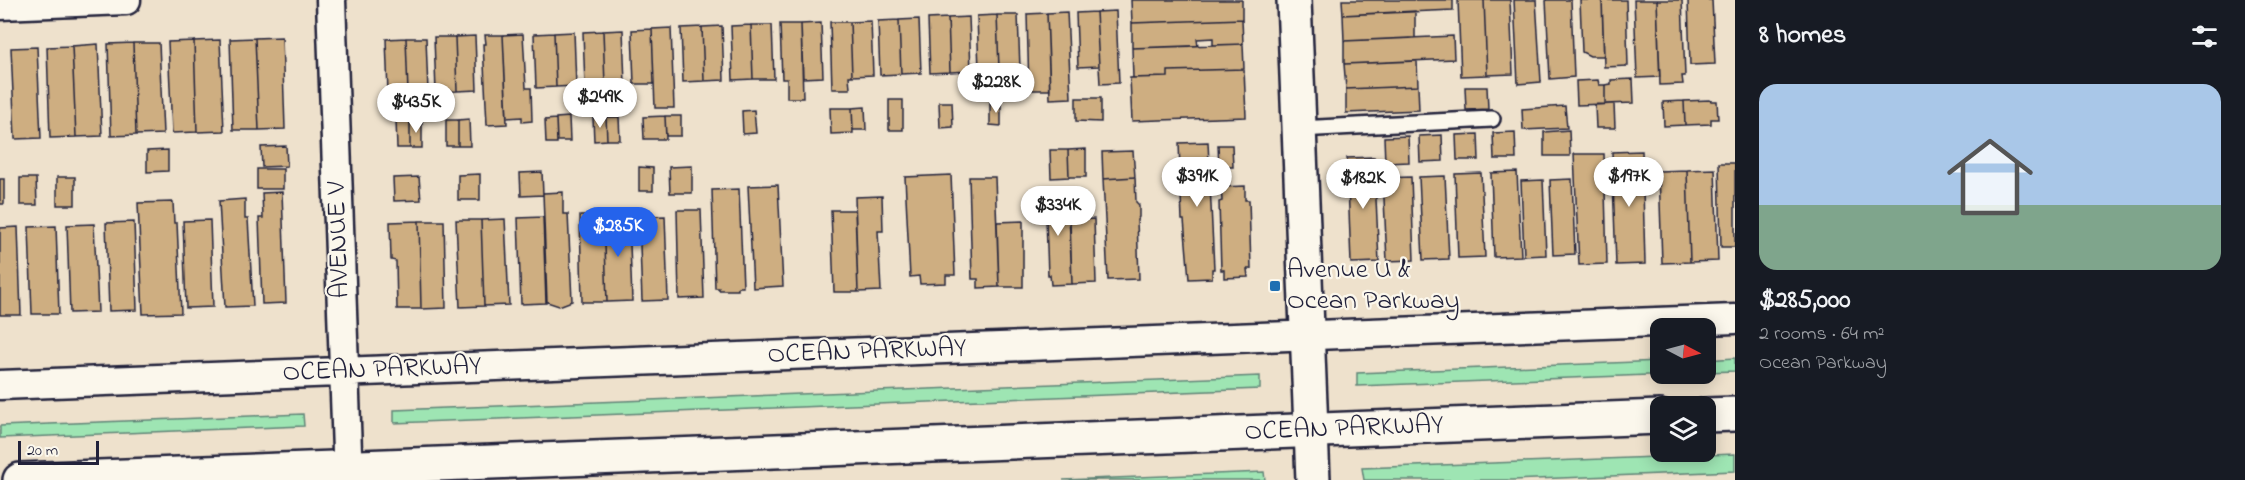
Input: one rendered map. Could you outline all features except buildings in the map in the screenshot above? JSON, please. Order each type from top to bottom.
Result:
[{"type":"main road","points":[[1294,0],[1313,480]]},
{"type":"main road","points":[[1716,415],[1735,414]]},
{"type":"main road","name":"OCEAN PARKWAY","points":[[20,480],[348,474],[1311,430],[1650,417]]},
{"type":"street","points":[[0,5],[126,0]]},
{"type":"street","name":"AVENUE V","points":[[330,0],[348,474]]},
{"type":"street","name":"OCEAN PARKWAY","points":[[0,385],[1735,319]]},
{"type":"lane","points":[[1299,129],[1492,119]]},
{"type":"green space","points":[[1735,358],[1735,371],[1716,372],[1716,359]]},
{"type":"green space","points":[[1650,361],[1650,375],[1357,386],[1357,373]]},
{"type":"green space","points":[[1260,376],[1260,389],[394,423],[394,410]]},
{"type":"green space","points":[[303,414],[304,426],[0,438],[0,426]]},
{"type":"green space","points":[[1735,454],[1735,471],[1513,480],[1364,480],[1362,468],[1650,457],[1650,462],[1716,462],[1716,455]]},
{"type":"green space","points":[[1264,472],[1265,480],[1063,480]]},
{"type":"place","name":"Avenue U & Ocean Parkway","points":[[1275,286]]}]
